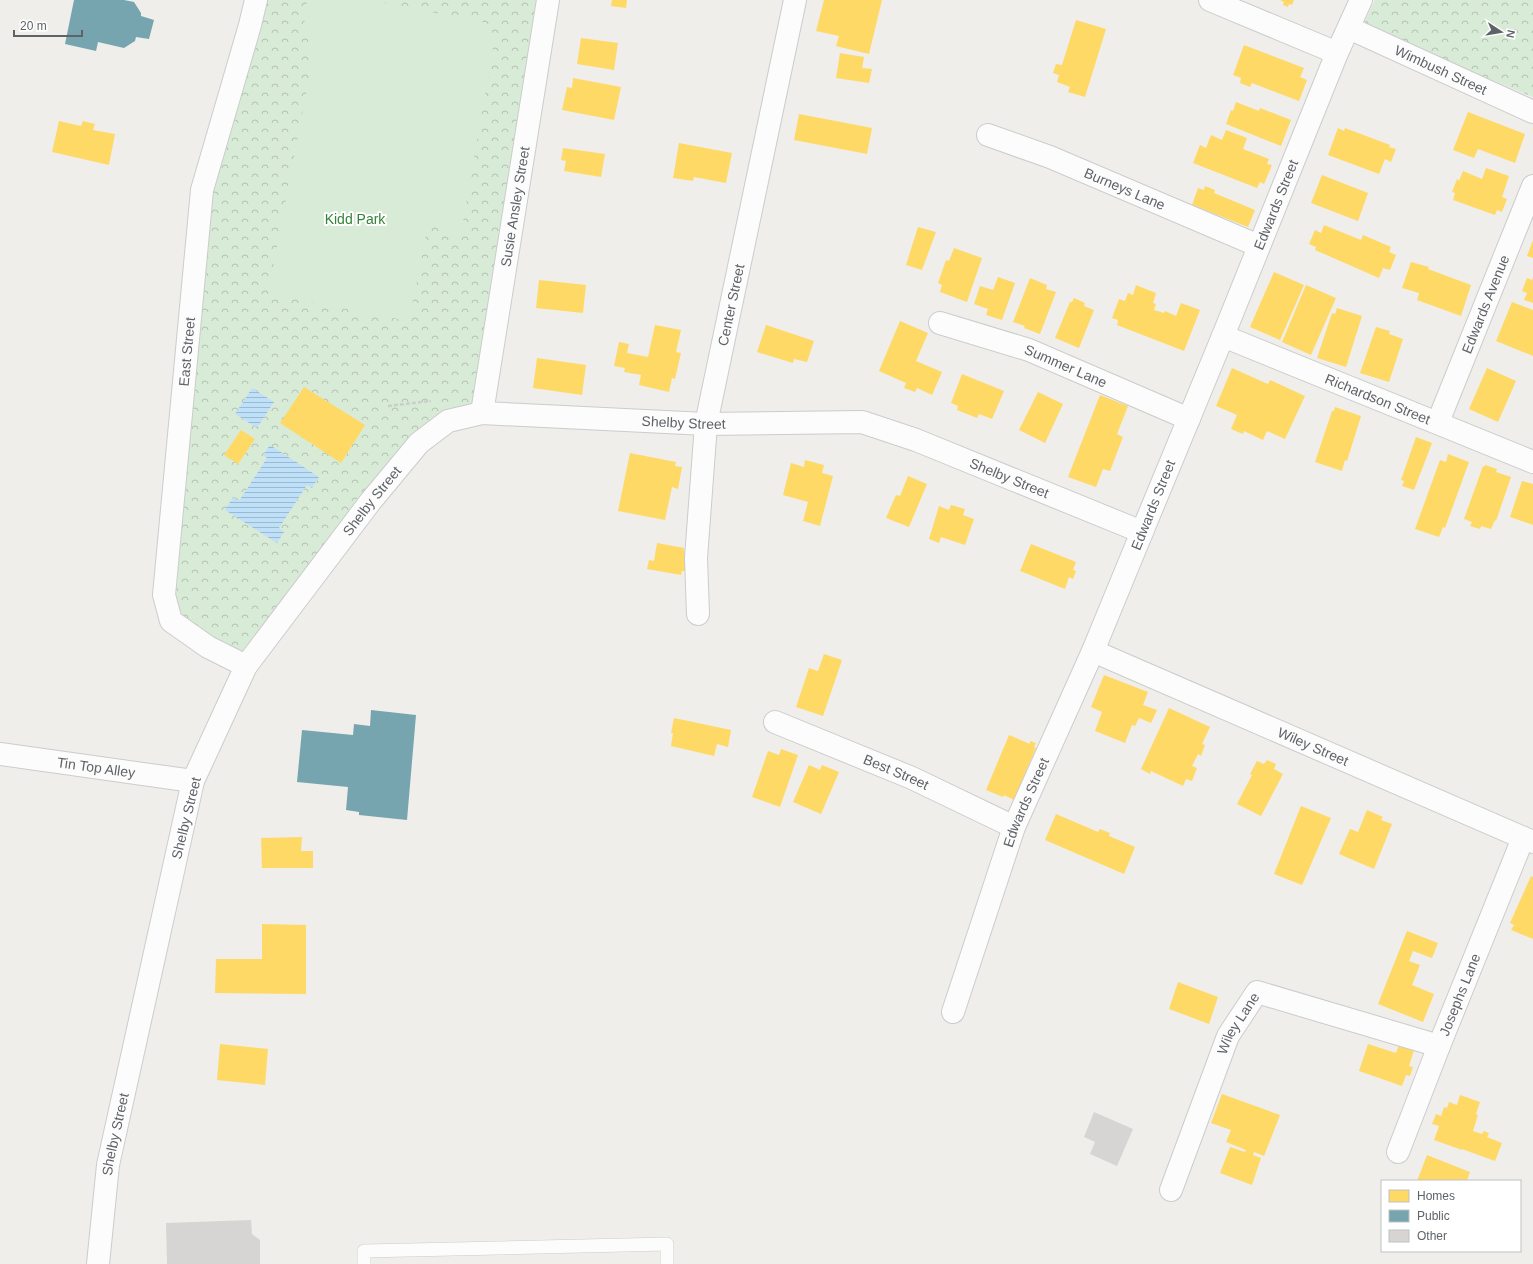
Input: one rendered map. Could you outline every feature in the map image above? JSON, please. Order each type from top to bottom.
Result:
[{"type":"street","name":"East Street","points":[[246,666],[208,646],[171,621],[164,595],[202,190],[256,0]]},
{"type":"street","name":"Susie Ansley Street","points":[[482,413],[548,0]]},
{"type":"street","name":"Center Street","points":[[698,614],[696,558],[706,424],[795,0]]},
{"type":"street","points":[[1210,0],[1337,53]]},
{"type":"street","name":"Edwards Street","points":[[953,1012],[1014,828],[1093,651],[1223,336],[1337,53],[1361,0]]},
{"type":"street","name":"Wimbush Street","points":[[1349,28],[1533,112]]},
{"type":"street","name":"Burneys Lane","points":[[988,135],[1050,156],[1259,246]]},
{"type":"street","name":"Edwards Avenue","points":[[1438,422],[1533,186]]},
{"type":"street","name":"Summer Lane","points":[[940,323],[1029,350],[1189,419]]},
{"type":"street","name":"Richardson Street","points":[[1223,336],[1438,422],[1533,462]]},
{"type":"street","name":"Shelby Street","points":[[98,1264],[108,1165],[193,782],[246,666],[370,502],[420,443],[448,421],[482,413],[706,424],[862,422],[916,440],[1142,532]]},
{"type":"street","name":"Wiley Street","points":[[1093,651],[1528,840]]},
{"type":"street","name":"Best Street","points":[[775,722],[912,778],[1014,828]]},
{"type":"street","name":"Tin Top Alley","points":[[0,754],[193,782]]},
{"type":"street","name":"Josephs Lane","points":[[1398,1152],[1439,1046],[1528,840]]},
{"type":"street","name":"Wiley Lane","points":[[1171,1190],[1228,1036],[1257,992],[1439,1046]]},
{"type":"lane","points":[[364,1264],[364,1251],[667,1244],[667,1264]]},
{"type":"path","points":[[388,406],[431,401]]},
{"type":"green space","name":"Kidd Park","points":[[256,0],[548,0],[482,413],[448,421],[246,666],[171,621],[202,190]]},
{"type":"green space","points":[[307,0],[371,0],[486,23],[495,37],[460,239],[428,224],[409,321],[268,294],[313,57],[304,26]]},
{"type":"green space","points":[[1375,0],[1533,0],[1533,97],[1363,26]]},
{"type":"water","points":[[252,388],[274,402],[257,428],[235,414]]},
{"type":"water","points":[[270,445],[319,477],[312,488],[307,485],[279,528],[284,532],[277,543],[225,510],[233,497],[239,501],[267,458],[263,455]]},
{"type":"building: Homes","points":[[612,0],[627,0],[626,8],[611,6]]},
{"type":"building: Homes","points":[[824,0],[882,0],[869,54],[836,46],[839,36],[816,31]]},
{"type":"building: Homes","points":[[1280,0],[1294,0],[1292,5],[1289,4],[1288,7],[1283,5],[1284,2]]},
{"type":"building: Homes","points":[[1076,20],[1106,29],[1085,97],[1068,92],[1070,87],[1057,82],[1059,75],[1053,73],[1056,64],[1062,65]]},
{"type":"building: Homes","points":[[581,38],[618,43],[614,70],[577,64]]},
{"type":"building: Homes","points":[[1244,45],[1304,68],[1300,77],[1307,80],[1299,101],[1252,83],[1250,87],[1240,83],[1241,78],[1233,75]]},
{"type":"building: Homes","points":[[840,53],[864,57],[862,68],[872,69],[869,83],[836,78]]},
{"type":"building: Homes","points":[[573,78],[621,87],[614,120],[562,110],[567,87],[572,88]]},
{"type":"building: Homes","points":[[1236,102],[1259,111],[1260,108],[1291,120],[1281,146],[1226,124],[1231,110],[1233,111]]},
{"type":"building: Homes","points":[[1468,112],[1525,134],[1515,163],[1478,149],[1474,158],[1453,150]]},
{"type":"building: Homes","points":[[799,114],[872,128],[867,154],[794,140]]},
{"type":"building: Homes","points":[[59,121],[81,126],[83,121],[95,124],[93,130],[115,134],[109,165],[52,152]]},
{"type":"building: Homes","points":[[1338,128],[1344,131],[1345,128],[1390,145],[1389,147],[1396,149],[1391,162],[1385,159],[1379,174],[1328,155]]},
{"type":"building: Homes","points":[[1226,130],[1247,138],[1243,149],[1269,159],[1267,164],[1272,165],[1264,184],[1260,182],[1257,188],[1193,163],[1200,145],[1206,148],[1211,135],[1222,140]]},
{"type":"building: Homes","points":[[679,143],[732,153],[726,183],[694,177],[693,181],[673,178]]},
{"type":"building: Homes","points":[[563,148],[605,154],[601,177],[564,171],[566,161],[561,160]]},
{"type":"building: Homes","points":[[1486,168],[1509,176],[1502,197],[1507,199],[1502,212],[1497,210],[1495,215],[1453,200],[1455,193],[1452,192],[1457,179],[1459,181],[1463,171],[1482,179]]},
{"type":"building: Homes","points":[[1322,175],[1368,193],[1358,221],[1311,203]]},
{"type":"building: Homes","points":[[1205,186],[1215,190],[1214,193],[1255,210],[1248,227],[1192,205],[1198,188],[1204,190]]},
{"type":"building: Homes","points":[[1324,225],[1361,240],[1363,235],[1391,247],[1389,252],[1396,255],[1390,270],[1383,268],[1379,278],[1315,250],[1316,247],[1309,244],[1315,230],[1321,233]]},
{"type":"building: Homes","points":[[918,227],[936,232],[922,270],[906,265]]},
{"type":"building: Homes","points":[[1533,240],[1533,258],[1527,256]]},
{"type":"building: Homes","points":[[954,248],[982,258],[967,302],[940,292],[942,285],[938,283],[946,260],[949,261]]},
{"type":"building: Homes","points":[[1411,262],[1429,267],[1428,269],[1471,285],[1461,316],[1417,300],[1419,293],[1402,288]]},
{"type":"building: Homes","points":[[1274,272],[1304,285],[1280,340],[1250,327]]},
{"type":"building: Homes","points":[[998,277],[1015,283],[1002,320],[986,315],[988,309],[974,304],[980,286],[993,290]]},
{"type":"building: Homes","points":[[1533,277],[1533,303],[1524,300],[1527,293],[1522,291],[1527,278],[1532,280]]},
{"type":"building: Homes","points":[[1030,278],[1047,285],[1046,289],[1056,292],[1040,334],[1024,328],[1025,326],[1013,322]]},
{"type":"building: Homes","points":[[539,280],[586,285],[583,313],[536,308]]},
{"type":"building: Homes","points":[[1136,285],[1156,293],[1153,303],[1156,304],[1154,310],[1164,313],[1165,311],[1176,316],[1181,303],[1200,310],[1184,351],[1117,325],[1118,320],[1112,318],[1119,299],[1125,301],[1128,293],[1133,295]]},
{"type":"building: Homes","points":[[1306,285],[1336,298],[1311,355],[1282,342]]},
{"type":"building: Homes","points":[[1074,298],[1085,303],[1084,306],[1094,310],[1079,348],[1055,338],[1070,302],[1072,302]]},
{"type":"building: Homes","points":[[1512,302],[1533,310],[1533,356],[1496,341]]},
{"type":"building: Homes","points":[[1337,308],[1362,316],[1346,367],[1317,358],[1332,313],[1335,314]]},
{"type":"building: Homes","points":[[900,321],[928,333],[916,361],[942,372],[932,395],[917,388],[915,392],[904,388],[906,383],[879,371]]},
{"type":"building: Homes","points":[[655,325],[681,330],[676,352],[681,353],[675,379],[672,378],[669,392],[639,385],[641,375],[624,372],[625,368],[614,366],[619,342],[629,344],[627,353],[648,357]]},
{"type":"building: Homes","points":[[766,325],[814,341],[807,362],[794,359],[793,363],[757,352]]},
{"type":"building: Homes","points":[[1376,327],[1390,331],[1389,334],[1403,339],[1389,382],[1360,373]]},
{"type":"building: Homes","points":[[537,358],[586,365],[582,395],[533,388]]},
{"type":"building: Homes","points":[[1232,368],[1268,384],[1270,380],[1305,396],[1285,439],[1267,431],[1263,440],[1244,431],[1243,434],[1231,429],[1237,415],[1216,406]]},
{"type":"building: Homes","points":[[1487,368],[1516,381],[1498,422],[1469,409]]},
{"type":"building: Homes","points":[[962,374],[1004,391],[992,419],[979,414],[977,418],[957,410],[958,406],[951,403]]},
{"type":"building: Homes","points":[[304,387],[365,425],[341,463],[280,423]]},
{"type":"building: Homes","points":[[1038,392],[1063,404],[1045,443],[1019,430]]},
{"type":"building: Homes","points":[[1100,395],[1128,406],[1117,434],[1123,437],[1110,471],[1103,469],[1096,487],[1068,477]]},
{"type":"building: Homes","points":[[1335,407],[1361,416],[1347,461],[1345,460],[1342,471],[1315,462],[1332,411],[1334,411]]},
{"type":"building: Homes","points":[[241,430],[255,439],[238,464],[224,455]]},
{"type":"building: Homes","points":[[1416,437],[1432,443],[1414,490],[1402,486],[1404,481],[1401,480]]},
{"type":"building: Homes","points":[[630,453],[676,462],[675,466],[682,467],[678,489],[672,487],[665,520],[618,511]]},
{"type":"building: Homes","points":[[1448,454],[1469,462],[1445,528],[1443,527],[1439,537],[1415,529],[1440,460],[1446,462]]},
{"type":"building: Homes","points":[[805,460],[824,465],[822,473],[833,476],[820,526],[803,521],[808,502],[783,495],[791,463],[804,467]]},
{"type":"building: Homes","points":[[1485,465],[1497,469],[1496,472],[1511,477],[1496,521],[1495,520],[1491,529],[1481,526],[1480,529],[1470,526],[1472,522],[1464,519],[1483,466],[1484,467]]},
{"type":"building: Homes","points":[[908,476],[927,484],[909,527],[886,518],[896,495],[900,496]]},
{"type":"building: Homes","points":[[1522,481],[1533,484],[1533,525],[1510,517]]},
{"type":"building: Homes","points":[[951,505],[965,509],[963,515],[974,519],[965,545],[941,537],[939,543],[929,539],[939,506],[949,510]]},
{"type":"building: Homes","points":[[657,543],[684,548],[684,553],[690,554],[687,571],[682,571],[681,575],[647,569],[649,560],[654,561]]},
{"type":"building: Homes","points":[[1031,544],[1076,562],[1073,570],[1076,571],[1073,579],[1069,577],[1065,589],[1020,571]]},
{"type":"building: Homes","points":[[824,654],[842,660],[823,716],[796,707],[809,668],[818,671]]},
{"type":"building: Homes","points":[[1104,675],[1148,692],[1143,705],[1157,710],[1151,723],[1139,718],[1135,726],[1132,725],[1125,743],[1095,731],[1102,712],[1091,707]]},
{"type":"building: Homes","points":[[1169,708],[1210,727],[1202,744],[1205,745],[1201,756],[1198,754],[1192,766],[1197,768],[1192,781],[1186,779],[1183,786],[1151,771],[1150,774],[1141,769]]},
{"type":"building: Homes","points":[[674,718],[731,730],[728,747],[717,744],[714,756],[671,746],[673,733],[671,733]]},
{"type":"building: Homes","points":[[1009,735],[1030,744],[1030,741],[1036,743],[1034,747],[1036,748],[1014,800],[1004,795],[1003,797],[986,790]]},
{"type":"building: Homes","points":[[781,749],[798,755],[780,807],[752,797],[768,751],[779,755]]},
{"type":"building: Homes","points":[[1267,760],[1276,764],[1274,769],[1283,774],[1261,816],[1237,804],[1252,775],[1250,774],[1257,761],[1264,764]]},
{"type":"building: Homes","points":[[809,765],[820,770],[822,765],[839,772],[821,814],[793,802]]},
{"type":"building: Homes","points":[[1301,806],[1331,818],[1302,885],[1274,874]]},
{"type":"building: Homes","points":[[1367,810],[1383,817],[1381,820],[1392,824],[1374,869],[1339,854],[1350,829],[1358,832]]},
{"type":"building: Homes","points":[[1056,814],[1098,832],[1100,829],[1110,833],[1109,836],[1135,847],[1124,874],[1045,840]]},
{"type":"building: Homes","points":[[302,837],[301,851],[313,851],[313,868],[262,868],[261,838]]},
{"type":"building: Homes","points":[[1531,876],[1533,877],[1533,939],[1511,930],[1514,925],[1510,923]]},
{"type":"building: Homes","points":[[262,924],[306,925],[306,994],[215,993],[216,959],[262,959]]},
{"type":"building: Homes","points":[[1407,931],[1438,943],[1432,958],[1413,951],[1409,961],[1420,965],[1412,985],[1434,994],[1423,1022],[1378,1004]]},
{"type":"building: Homes","points":[[1178,982],[1218,997],[1209,1024],[1169,1009]]},
{"type":"building: Homes","points":[[220,1044],[268,1049],[265,1085],[217,1080]]},
{"type":"building: Homes","points":[[1368,1044],[1396,1053],[1399,1045],[1414,1050],[1409,1066],[1413,1067],[1410,1076],[1406,1075],[1402,1086],[1359,1071]]},
{"type":"building: Homes","points":[[1222,1094],[1280,1115],[1264,1156],[1254,1152],[1253,1155],[1261,1158],[1252,1185],[1220,1173],[1230,1147],[1245,1152],[1246,1150],[1226,1142],[1231,1130],[1211,1123]]},
{"type":"building: Homes","points":[[1460,1095],[1480,1102],[1473,1131],[1482,1134],[1484,1131],[1489,1133],[1487,1137],[1502,1143],[1495,1161],[1434,1140],[1439,1126],[1432,1124],[1436,1114],[1441,1116],[1444,1107],[1447,1108],[1449,1102],[1457,1105]]},
{"type":"building: Homes","points":[[1427,1155],[1470,1172],[1467,1180],[1417,1180]]},
{"type":"building: Public","points":[[74,0],[124,0],[134,2],[141,13],[141,16],[154,20],[149,39],[136,37],[135,41],[124,48],[98,42],[96,51],[65,44]]},
{"type":"building: Public","points":[[371,710],[416,715],[407,820],[359,815],[359,812],[346,810],[348,787],[297,782],[302,730],[353,735],[354,724],[370,726]]},
{"type":"building: Other","points":[[1094,1112],[1133,1129],[1117,1166],[1090,1154],[1095,1142],[1084,1137]]},
{"type":"building: Other","points":[[251,1220],[252,1234],[260,1240],[260,1264],[167,1264],[166,1223]]}]
